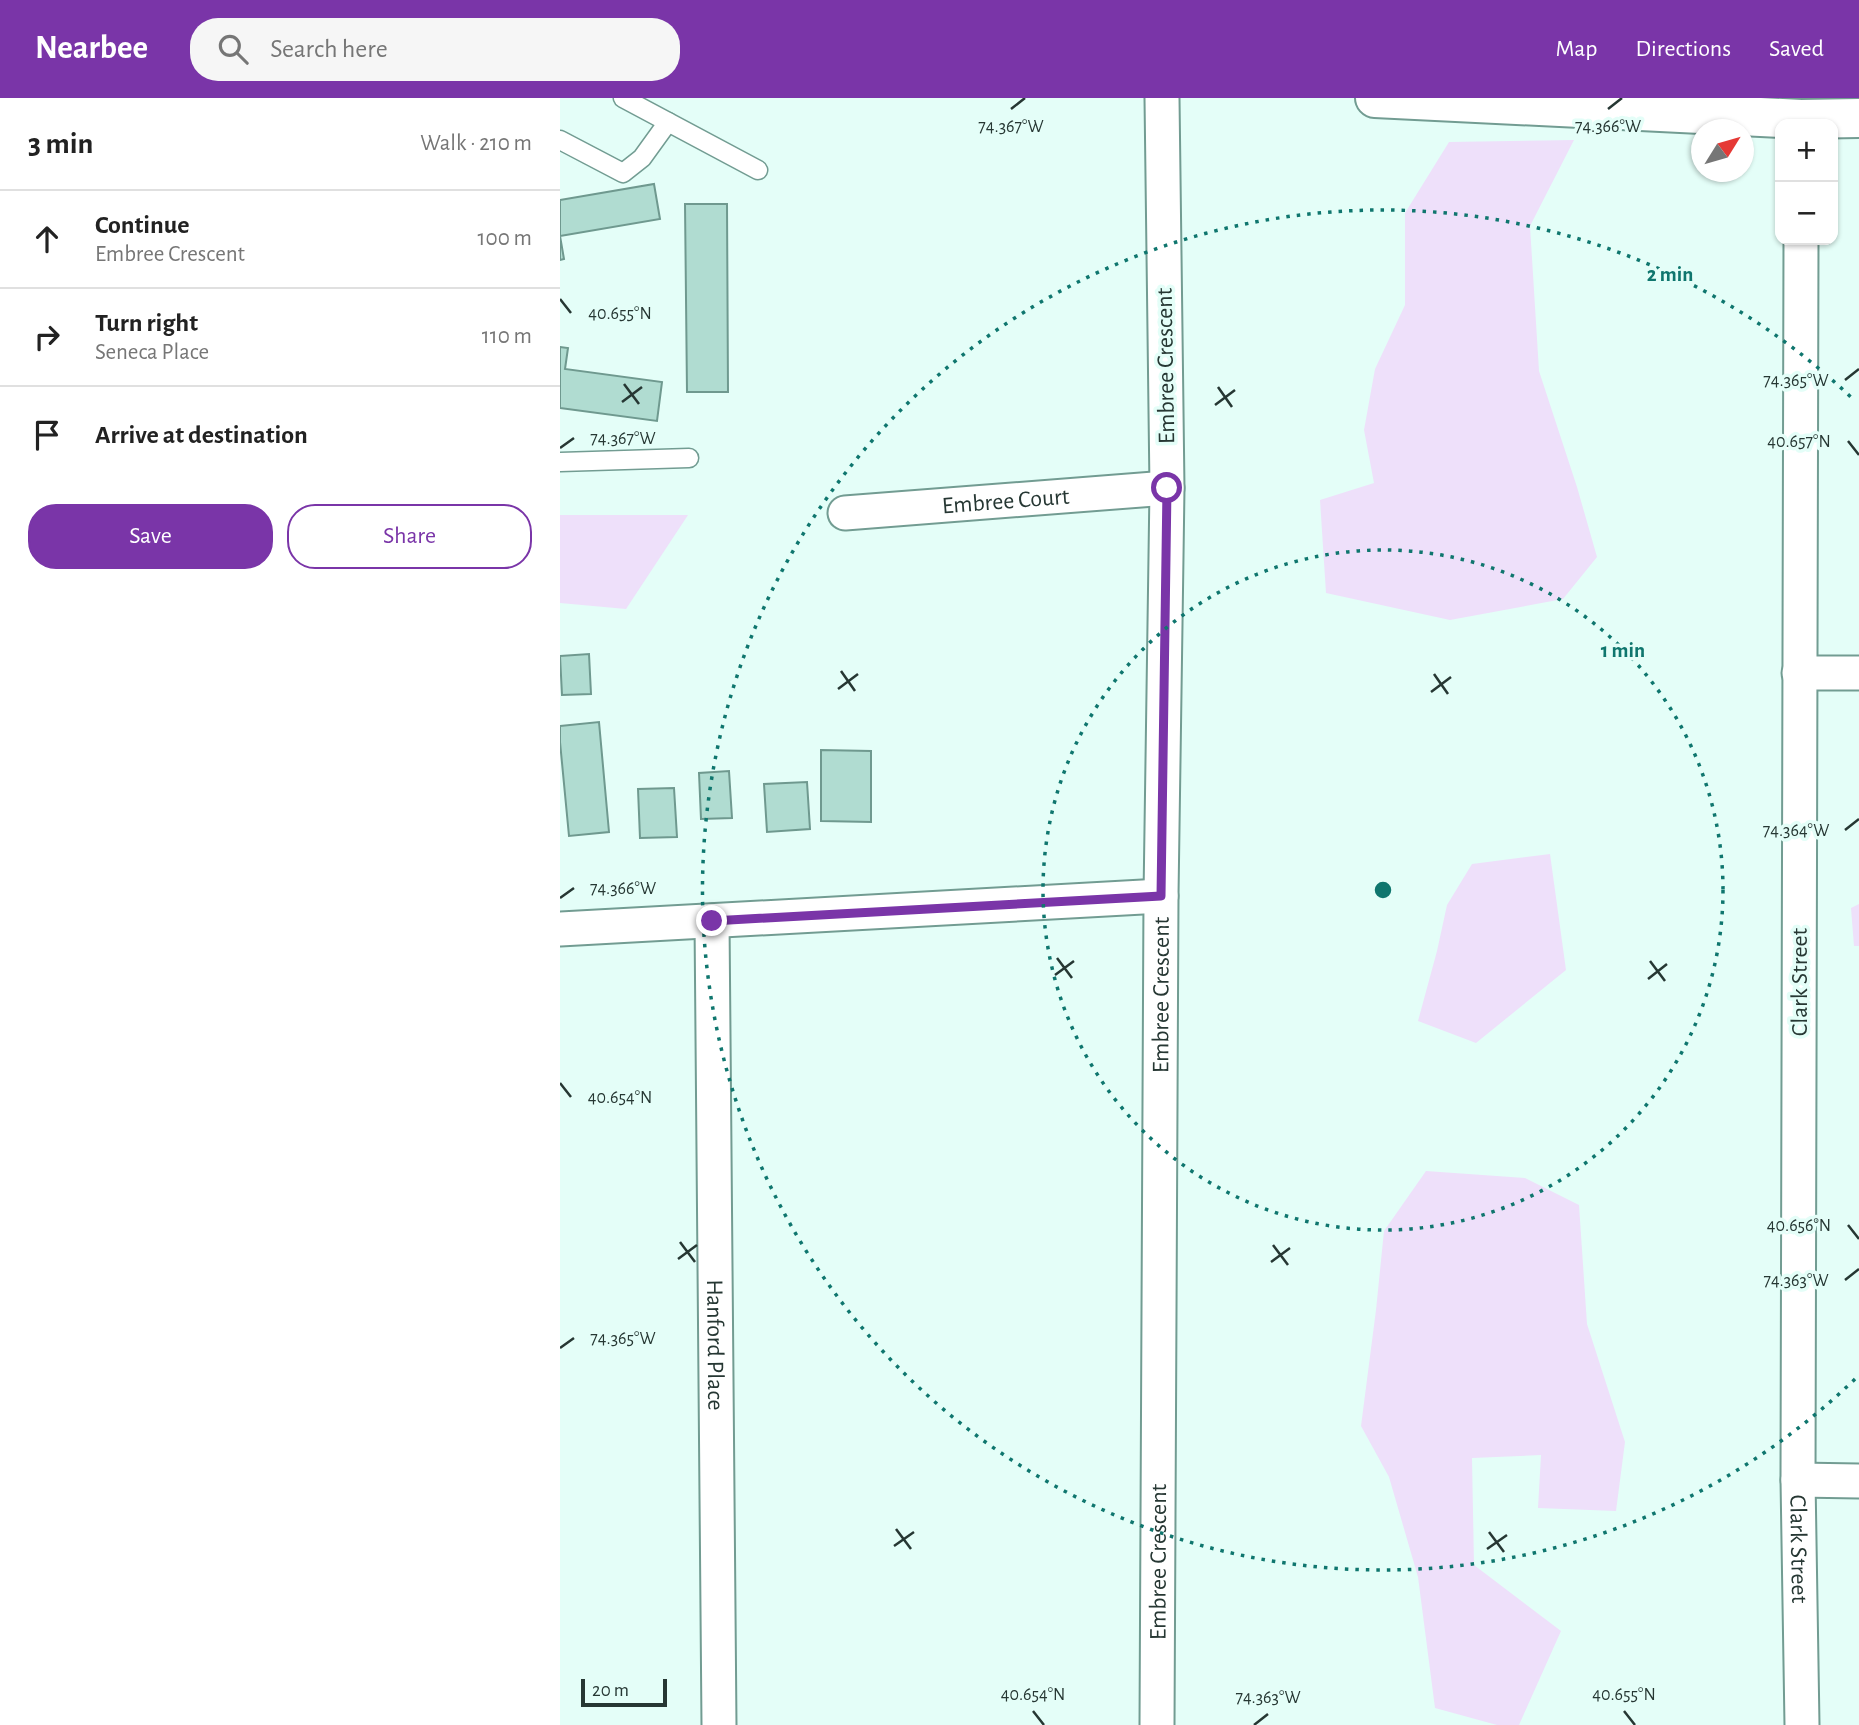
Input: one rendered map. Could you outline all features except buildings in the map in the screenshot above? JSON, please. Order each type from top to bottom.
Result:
[{"type":"street","name":"Embree Crescent","points":[[1157,1725],[1161,896],[1167,488],[1162,98]]},
{"type":"street","points":[[1375,98],[1859,118]]},
{"type":"street","name":"Clark Street","points":[[1801,245],[1798,1480],[1802,1725]]},
{"type":"street","name":"Embree Court","points":[[845,513],[1167,488]]},
{"type":"street","points":[[1800,673],[1859,673]]},
{"type":"street","points":[[560,929],[1161,896]]},
{"type":"street","name":"Hanford Place","points":[[712,921],[719,1725]]},
{"type":"street","points":[[1798,1480],[1859,1481]]},
{"type":"lane","points":[[623,98],[758,170]]},
{"type":"lane","points":[[560,140],[622,173],[642,158],[668,122]]},
{"type":"lane","points":[[560,462],[689,458]]},
{"type":"shaded area","points":[[1574,140],[1530,226],[1539,371],[1597,557],[1563,599],[1450,620],[1326,593],[1320,500],[1374,483],[1364,430],[1375,369],[1405,305],[1405,213],[1449,142]]},
{"type":"shaded area","points":[[560,515],[688,515],[626,609],[560,603]]},
{"type":"shaded area","points":[[1550,854],[1566,970],[1476,1043],[1418,1021],[1447,905],[1472,864]]},
{"type":"shaded area","points":[[1859,904],[1859,946],[1854,946],[1851,908]]},
{"type":"shaded area","points":[[1426,1171],[1525,1178],[1579,1205],[1587,1324],[1625,1442],[1616,1511],[1538,1508],[1541,1455],[1472,1458],[1474,1565],[1561,1631],[1519,1725],[1497,1725],[1435,1708],[1418,1577],[1389,1477],[1361,1426],[1384,1231]]},
{"type":"route","points":[[712,921],[1161,896],[1167,488]]}]
